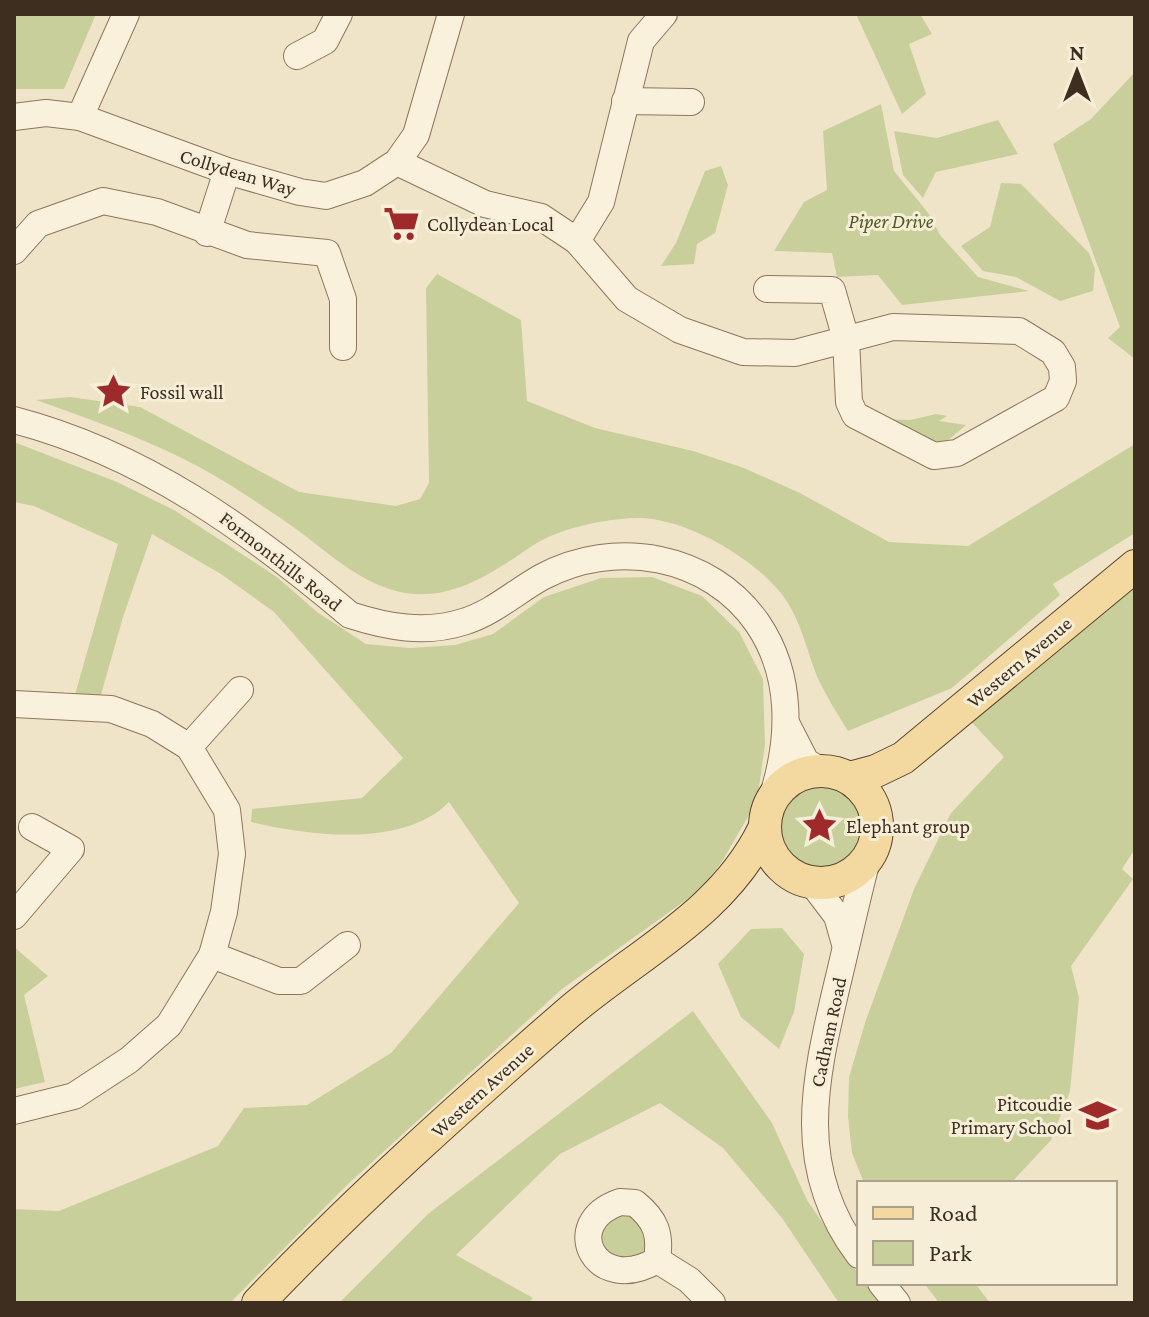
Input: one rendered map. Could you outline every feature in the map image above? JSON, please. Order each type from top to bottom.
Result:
[{"type":"main road","name":"Western Avenue","points":[[877,815],[886,786],[903,758],[1135,566]]},
{"type":"main road","name":"Western Avenue","points":[[835,774],[903,758]]},
{"type":"main road","points":[[802,773],[835,774],[862,788],[877,815],[878,831],[867,860],[842,879],[749,883],[720,895],[742,868],[764,829],[772,798],[785,783],[802,773]]},
{"type":"main road","points":[[764,829],[773,857],[803,880]]},
{"type":"main road","name":"Western Avenue","points":[[258,1303],[465,1104],[572,1010],[720,895]]},
{"type":"street","points":[[80,117],[126,14]]},
{"type":"street","points":[[297,56],[325,41],[339,14]]},
{"type":"street","name":"Collydean Way","points":[[14,117],[46,113],[80,117],[227,171],[300,192],[326,196],[365,183],[397,162],[416,135],[451,14]]},
{"type":"street","points":[[577,241],[601,202],[641,41],[664,14]]},
{"type":"street","points":[[625,101],[691,102]]},
{"type":"street","points":[[397,162],[485,204],[541,217],[577,241],[627,299],[680,330],[743,352],[795,353],[846,339],[893,327],[1019,331],[1053,352],[1062,367],[1063,381],[1056,398],[957,453],[934,456],[855,415],[849,402],[846,339],[832,290],[767,289]]},
{"type":"street","points":[[207,233],[227,171]]},
{"type":"street","points":[[14,251],[38,224],[103,201],[157,212],[207,233],[247,245],[327,253],[343,299],[343,347]]},
{"type":"street","name":"Formonthills Road","points":[[14,420],[107,451],[160,477],[217,510],[350,615],[375,623],[433,629],[463,623],[485,614],[542,577],[595,557],[646,557],[695,571],[740,600],[770,643],[784,687],[786,722],[784,761],[772,798]]},
{"type":"street","points":[[189,747],[240,690]]},
{"type":"street","points":[[14,704],[111,709],[152,724],[189,747],[227,810],[230,839],[224,912],[212,955],[169,1025],[129,1060],[74,1096],[14,1111]]},
{"type":"street","name":"Formonthills Road","points":[[786,722],[797,750],[806,762],[835,774]]},
{"type":"street","points":[[14,916],[71,849],[32,827]]},
{"type":"street","name":"Cadham Road","points":[[857,1252],[825,1191],[814,1144],[813,1116],[819,1057],[867,860]]},
{"type":"street","points":[[803,880],[837,916],[845,944]]},
{"type":"street","points":[[212,955],[279,981],[301,981],[347,945]]},
{"type":"street","points":[[657,1260],[689,1280],[712,1303]]},
{"type":"street","points":[[883,1285],[897,1303]]},
{"type":"green space","points":[[14,14],[96,14],[64,89],[14,89]]},
{"type":"green space","points":[[856,14],[920,14],[932,34],[909,44],[926,94],[902,114]]},
{"type":"green space","points":[[1135,72],[1135,359],[1108,338],[1120,327],[1053,144],[1091,119]]},
{"type":"green space","name":"Piper Drive","points":[[881,104],[894,171],[929,214],[940,235],[978,277],[1029,291],[902,305],[878,275],[837,277],[832,253],[774,251],[804,202],[827,190],[823,131]]},
{"type":"green space","points":[[998,120],[1018,154],[936,172],[923,198],[903,175],[894,131],[937,138]]},
{"type":"green space","points":[[721,166],[728,185],[715,233],[697,244],[694,264],[661,266],[676,243],[705,171]]},
{"type":"green space","points":[[1001,183],[1021,184],[1089,253],[1095,269],[1093,291],[1060,301],[1016,277],[983,271],[961,246],[990,227]]},
{"type":"green space","points":[[437,274],[521,320],[527,401],[595,428],[693,451],[744,468],[800,493],[889,542],[968,546],[1135,444],[1135,533],[1053,584],[1060,595],[952,688],[848,731],[818,679],[798,623],[778,589],[743,558],[700,534],[656,519],[610,520],[568,529],[543,540],[488,574],[456,588],[440,593],[405,593],[361,576],[207,471],[136,437],[36,400],[70,397],[140,407],[299,492],[396,506],[420,499],[429,483],[426,288]]},
{"type":"green space","points":[[936,414],[947,416],[939,421],[966,425],[939,448],[879,419],[910,420]]},
{"type":"green space","points":[[14,442],[117,482],[174,510],[277,577],[317,612],[366,644],[410,648],[455,645],[493,634],[544,597],[601,578],[652,577],[702,596],[739,632],[763,679],[765,745],[757,801],[723,860],[700,890],[562,989],[348,1184],[230,1303],[14,1303],[14,1209],[59,1211],[218,1146],[244,1108],[307,1105],[391,1053],[519,903],[449,802],[430,817],[382,832],[328,834],[251,822],[252,809],[362,798],[403,758],[274,612],[221,574],[152,534],[123,617],[99,702],[74,698],[118,544],[34,506],[14,502]]},
{"type":"green space","points":[[1135,583],[1135,849],[1122,869],[1133,879],[1071,966],[1079,998],[1070,1091],[1051,1140],[1013,1181],[863,1181],[852,1153],[848,1117],[849,1077],[866,1020],[914,889],[951,813],[1004,757],[967,717]]},
{"type":"green space","points":[[821,786],[837,789],[851,798],[860,812],[863,828],[860,844],[851,858],[837,867],[821,870],[805,867],[791,858],[782,844],[779,828],[782,812],[791,798],[805,789]]},
{"type":"green space","points":[[782,928],[804,954],[794,1012],[779,1049],[741,1017],[718,964],[751,929]]},
{"type":"green space","points":[[14,947],[48,976],[24,995],[45,1082],[14,1089]]},
{"type":"green space","points":[[693,1011],[772,1123],[807,1200],[857,1272],[857,1285],[867,1285],[881,1303],[839,1303],[782,1218],[723,1148],[660,1103],[560,1154],[456,1255],[533,1298],[528,1303],[339,1303],[428,1214]]},
{"type":"green space","points":[[625,1211],[645,1221],[646,1249],[639,1256],[621,1261],[600,1246],[603,1221]]},
{"type":"green space","points":[[926,1285],[976,1285],[990,1303],[939,1303]]},
{"type":"place","name":"Collydean Local","points":[[401,224]]},
{"type":"place","name":"Fossil wall","points":[[114,392]]},
{"type":"place","name":"Elephant group","points":[[820,826]]},
{"type":"place","name":"Pitcoudie Primary School","points":[[1098,1116]]}]
